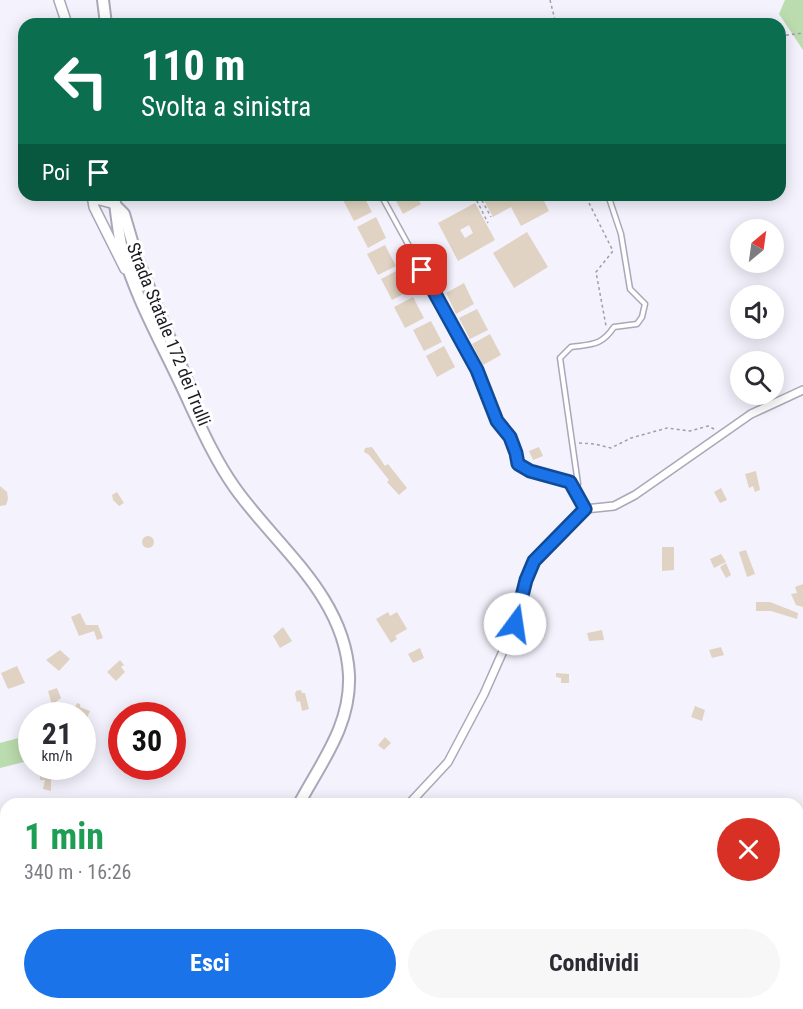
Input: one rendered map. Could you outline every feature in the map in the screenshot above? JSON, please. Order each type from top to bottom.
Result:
[{"type":"main road","points":[[103,0],[105,18]]},
{"type":"main road","name":"Strada Statale 172 dei Trulli","points":[[115,201],[121,244],[133,281],[209,445],[233,486],[308,574],[330,610],[344,642],[349,673],[348,705],[339,733],[302,798]]},
{"type":"main road","name":"Strada Statale 172 dei Trulli","points":[[116,201],[124,214],[137,258],[221,465]]},
{"type":"street","points":[[59,0],[65,18]]},
{"type":"street","points":[[93,201],[121,262],[133,281]]},
{"type":"street","points":[[102,218],[108,221],[117,218]]},
{"type":"street","points":[[415,798],[448,762],[484,694],[515,624],[526,580],[534,561],[585,509],[614,506],[635,495],[751,414],[803,390]]},
{"type":"lane","points":[[384,201],[477,370],[497,421],[510,437],[518,464],[530,471],[570,482],[585,509]]},
{"type":"lane","points":[[572,486],[578,484],[560,358],[570,347],[594,344],[606,339],[614,327],[637,324],[645,304],[630,289],[621,234],[610,201]]},
{"type":"path","points":[[550,0],[554,18]]},
{"type":"path","points":[[786,35],[803,33]]},
{"type":"path","points":[[477,201],[488,223]]},
{"type":"path","points":[[482,201],[490,217]]},
{"type":"path","points":[[589,203],[614,251],[596,272],[607,325],[606,339]]},
{"type":"path","points":[[572,444],[595,444],[611,448],[631,438],[667,428],[690,431],[708,426],[713,428],[718,436]]},
{"type":"green space","points":[[785,0],[803,0],[803,50],[786,24],[786,18],[782,18],[779,14]]},
{"type":"green space","points":[[18,738],[18,764],[0,768],[0,743]]},
{"type":"building","points":[[344,201],[366,201],[372,212],[354,221]]},
{"type":"building","points":[[396,201],[419,201],[421,204],[403,214]]},
{"type":"building","points":[[484,201],[544,201],[549,211],[521,226],[511,207],[493,217]]},
{"type":"building","points":[[475,203],[495,240],[458,261],[438,223]],"holes":[[[469,225],[473,233],[465,238],[460,230]]]},
{"type":"building","points":[[376,217],[386,238],[368,248],[357,227]]},
{"type":"building","points":[[527,232],[548,267],[514,288],[493,253]]},
{"type":"building","points":[[385,245],[396,266],[378,275],[367,254]]},
{"type":"building","points":[[400,269],[411,290],[392,300],[381,279]]},
{"type":"building","points":[[464,283],[474,304],[456,314],[446,293]]},
{"type":"building","points":[[413,297],[424,318],[405,328],[394,307]]},
{"type":"building","points":[[477,309],[488,330],[470,339],[459,318]]},
{"type":"building","points":[[431,321],[442,342],[424,351],[413,330]]},
{"type":"building","points":[[490,334],[501,355],[483,365],[472,344]]},
{"type":"building","points":[[444,346],[455,367],[437,377],[426,356]]},
{"type":"building","points":[[372,447],[385,466],[388,464],[407,488],[399,495],[369,455],[364,452],[365,448]]},
{"type":"building","points":[[539,447],[543,456],[533,460],[529,451]]},
{"type":"building","points":[[756,471],[760,490],[755,492],[753,486],[749,488],[745,474]]},
{"type":"building","points":[[0,486],[7,492],[8,499],[6,505],[0,506]]},
{"type":"building","points":[[721,488],[727,500],[720,503],[714,492]]},
{"type":"building","points":[[117,492],[124,503],[119,506],[113,500],[112,495]]},
{"type":"building","points":[[150,536],[154,542],[150,548],[146,548],[142,540]]},
{"type":"building","points":[[662,547],[674,547],[674,570],[662,571]]},
{"type":"building","points":[[746,550],[755,574],[747,577],[739,552]]},
{"type":"building","points":[[721,554],[726,562],[714,568],[710,559]]},
{"type":"building","points":[[726,563],[731,575],[726,578],[720,567]]},
{"type":"building","points":[[803,584],[803,607],[796,605],[791,594],[797,593],[795,587]]},
{"type":"building","points":[[756,602],[770,602],[798,613],[797,619],[771,611],[756,611]]},
{"type":"building","points":[[388,612],[390,616],[397,612],[407,629],[395,636],[397,639],[391,643],[376,619]]},
{"type":"building","points":[[80,613],[86,625],[98,625],[103,638],[97,640],[94,631],[79,636],[71,617]]},
{"type":"building","points":[[283,627],[292,641],[280,648],[273,636]]},
{"type":"building","points":[[602,630],[604,640],[589,641],[587,633]]},
{"type":"building","points":[[721,647],[724,655],[712,658],[709,650]]},
{"type":"building","points":[[420,648],[424,658],[413,663],[408,654]]},
{"type":"building","points":[[60,650],[70,659],[59,671],[46,660]]},
{"type":"building","points":[[120,660],[125,672],[116,681],[107,672]]},
{"type":"building","points":[[17,666],[25,683],[8,689],[1,673]]},
{"type":"building","points":[[556,673],[569,674],[569,683],[561,683],[561,678],[556,677]]},
{"type":"building","points":[[57,688],[61,698],[51,702],[48,691]]},
{"type":"building","points":[[301,690],[305,693],[309,709],[302,711],[300,701],[297,702],[295,694],[296,691]]},
{"type":"building","points":[[695,706],[705,710],[702,721],[691,717]]},
{"type":"building","points":[[385,737],[391,743],[384,750],[378,745]]},
{"type":"building","points":[[45,780],[51,780],[51,791],[43,789]]},
{"type":"route","points":[[422,270],[477,370],[482,388],[497,421],[510,437],[518,464],[530,471],[570,482],[585,509],[534,561],[526,580],[515,624]]}]
